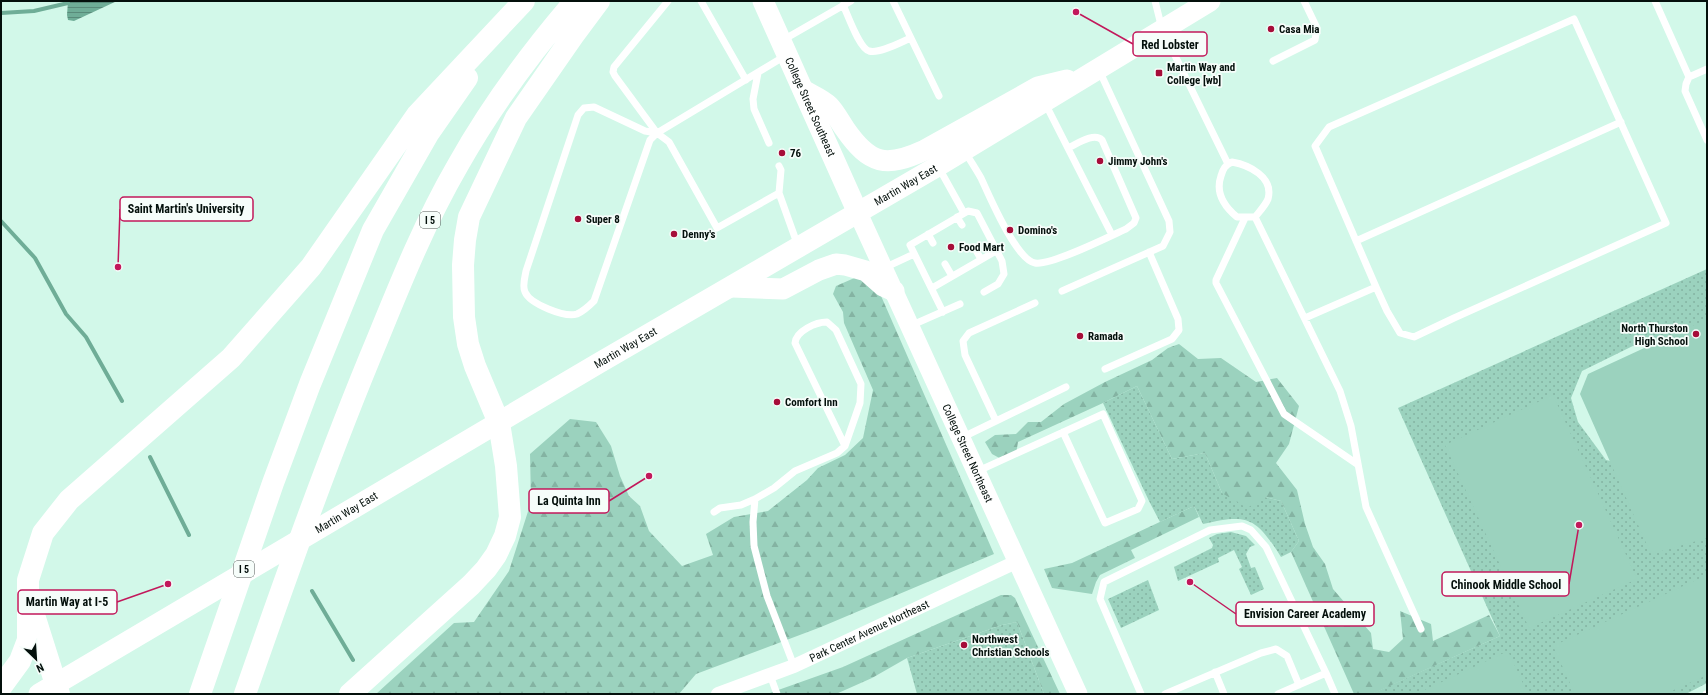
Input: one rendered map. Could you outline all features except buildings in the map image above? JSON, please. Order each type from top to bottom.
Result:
[{"type":"highway","name":"I 5","points":[[200,694],[273,483],[310,384],[373,230],[428,134],[504,24],[524,1]]},
{"type":"highway","name":"I 5","points":[[245,694],[343,421],[416,247],[458,165],[504,93],[548,33],[575,1]]},
{"type":"highway","points":[[350,694],[471,585],[486,569],[496,555],[505,536],[510,517],[506,466],[499,423],[475,366],[468,344],[464,317],[463,265],[469,217],[516,118],[599,1]]},
{"type":"highway","points":[[1,687],[20,661],[28,640],[28,580],[43,533],[65,506],[231,358],[311,267],[416,115],[504,24]]},
{"type":"highway","points":[[28,598],[51,691]]},
{"type":"main road","name":"College Street Southeast","points":[[763,1],[858,213]]},
{"type":"main road","name":"Martin Way East","points":[[51,691],[599,363],[938,166],[1210,1]]},
{"type":"main road","points":[[803,90],[829,106],[859,148],[878,160],[894,162],[911,157],[925,150],[1038,87],[1092,72]]},
{"type":"main road","points":[[732,287],[783,290],[819,270],[836,264],[866,271],[883,286],[894,291]]},
{"type":"street","name":"College Street Northeast","points":[[858,213],[1078,694]]},
{"type":"street","name":"Park Center Avenue Northeast","points":[[718,694],[794,666],[1018,562]]},
{"type":"lane","points":[[668,1],[614,67],[613,72],[657,133],[669,142],[717,228],[779,193]]},
{"type":"lane","points":[[701,1],[746,80]]},
{"type":"lane","points":[[657,133],[645,131],[594,107],[584,108],[578,115],[526,271],[524,285],[525,292],[537,305],[566,314],[576,314],[587,308],[594,301],[650,140],[657,133],[758,73],[784,48],[843,5],[851,1]]},
{"type":"lane","points":[[894,1],[938,96]]},
{"type":"lane","points":[[1155,1],[1162,29],[1228,164]]},
{"type":"lane","points":[[1273,61],[1315,40],[1317,28],[1304,1]]},
{"type":"lane","points":[[1655,1],[1689,78]]},
{"type":"lane","points":[[843,5],[862,46],[869,51],[880,51],[911,38]]},
{"type":"lane","points":[[1574,19],[1621,122],[1666,223],[1414,337],[1400,333],[1387,311],[1315,146],[1329,127],[1574,19]]},
{"type":"lane","points":[[1707,69],[1689,78],[1685,91],[1707,140]]},
{"type":"lane","points":[[1062,291],[1163,246],[1170,232],[1169,221],[1092,72]]},
{"type":"lane","points":[[758,73],[753,99],[754,109],[769,143]]},
{"type":"lane","points":[[1044,101],[1112,236]]},
{"type":"lane","points":[[1356,241],[1621,122]]},
{"type":"lane","points":[[964,150],[980,177],[1002,224],[1026,258],[1036,264],[1053,261],[1112,236],[1131,226],[1136,218],[1102,140],[1100,138],[1093,137],[1068,148]]},
{"type":"lane","points":[[1232,162],[1251,168],[1259,173],[1268,186],[1268,199],[1264,207],[1254,217],[1237,217],[1231,212],[1223,201],[1219,190],[1219,182],[1224,168],[1232,162]]},
{"type":"lane","points":[[779,166],[781,170],[779,193],[798,247]]},
{"type":"lane","points":[[938,166],[960,215],[962,226]]},
{"type":"lane","points":[[943,312],[910,245],[968,211],[977,213],[1002,262],[1004,274],[998,284],[984,292]]},
{"type":"lane","points":[[1254,217],[1340,391],[1351,426],[1366,507],[1422,629]]},
{"type":"lane","points":[[1245,218],[1219,273],[1216,283],[1284,414],[1357,464]]},
{"type":"lane","points":[[928,234],[933,243]]},
{"type":"lane","points":[[974,247],[981,259]]},
{"type":"lane","points":[[932,288],[996,251]]},
{"type":"lane","points":[[1105,369],[1172,339],[1179,330],[1178,319],[1149,252]]},
{"type":"lane","points":[[883,268],[914,254]]},
{"type":"lane","points":[[945,264],[952,276]]},
{"type":"lane","points":[[1305,318],[1376,287]]},
{"type":"lane","points":[[910,326],[960,304]]},
{"type":"lane","points":[[996,421],[965,355],[963,342],[969,333],[1035,304]]},
{"type":"lane","points":[[714,512],[720,508],[741,505],[755,499],[774,488],[795,471],[837,453],[845,446],[860,402],[861,384],[836,330],[827,322],[821,322],[799,333],[795,343],[845,446]]},
{"type":"lane","points":[[961,438],[1066,387]]},
{"type":"lane","points":[[977,472],[1063,432],[1103,414],[1142,501],[1138,509],[1105,524],[1063,432]]},
{"type":"lane","points":[[755,499],[753,522],[754,546],[767,596],[794,666]]},
{"type":"lane","points":[[1141,694],[1100,599],[1104,582],[1210,530],[1242,526],[1251,530],[1266,547],[1335,694]]},
{"type":"lane","points":[[1164,694],[1261,653],[1276,649],[1287,656],[1299,685]]},
{"type":"lane","points":[[1215,672],[1224,694]]},
{"type":"lane","points":[[1278,694],[1326,673]]},
{"type":"lane","points":[[770,675],[777,694]]},
{"type":"green space","points":[[1707,269],[1707,683],[1686,694],[1371,694],[1500,636],[1398,408]],"holes":[[[1643,341],[1655,343],[1635,466],[1606,460],[1578,422],[1571,398],[1582,371]]]},
{"type":"green space","points":[[859,276],[878,289],[994,554],[821,627],[696,674],[679,694],[376,694],[454,623],[474,622],[509,571],[531,502],[530,454],[570,419],[596,422],[611,446],[620,476],[629,496],[640,506],[649,531],[682,566],[713,555],[706,534],[734,517],[768,511],[807,480],[818,468],[845,455],[863,438],[873,390],[844,323],[843,312],[833,294],[836,286]]},
{"type":"green space","points":[[1707,319],[1707,538],[1651,554],[1580,394],[1588,374]]},
{"type":"green space","points":[[1179,344],[1198,359],[1221,358],[1256,382],[1277,378],[1299,406],[1289,444],[1276,463],[1297,490],[1305,524],[1313,547],[1325,564],[1333,589],[1371,633],[1373,649],[1389,652],[1403,639],[1400,611],[1431,624],[1433,641],[1489,615],[1500,636],[1372,694],[1354,694],[1291,552],[1299,541],[1281,501],[1265,497],[1247,508],[1222,493],[1205,453],[1172,459],[1137,386],[1018,442],[1016,454],[1003,460],[992,454],[985,442],[995,435],[1016,434],[1028,422],[1041,422],[1064,404],[1105,382],[1152,360],[1168,348]]},
{"type":"green space","points":[[1137,386],[1172,459],[1205,453],[1222,493],[1265,497],[1281,501],[1299,541],[1291,552],[1281,557],[1265,534],[1250,522],[1241,519],[1231,519],[1203,524],[1194,506],[1160,522],[1103,403]]},
{"type":"green space","points":[[1553,395],[1637,579],[1529,628],[1445,445]]},
{"type":"green space","points":[[1194,506],[1199,517],[1131,550],[1135,558],[1100,575],[1092,594],[1052,588],[1044,569],[1072,563]]},
{"type":"green space","points":[[1231,532],[1246,536],[1255,545],[1250,547],[1246,554],[1251,568],[1255,567],[1264,589],[1251,595],[1239,569],[1242,567],[1234,550],[1218,558],[1219,562],[1178,581],[1174,567],[1212,548],[1213,545],[1209,538],[1217,534]]},
{"type":"green space","points":[[1707,575],[1707,675],[1665,694],[1575,694],[1553,646]]},
{"type":"green space","points":[[1148,580],[1159,610],[1121,628],[1108,599]]},
{"type":"green space","points":[[1001,595],[1011,595],[1015,598],[1060,694],[1044,694],[1017,622],[1002,625],[907,658],[872,678],[836,694],[767,694],[843,667]]},
{"type":"green space","points":[[1017,622],[1044,694],[917,694],[907,658],[1002,625]]},
{"type":"green space","points":[[1508,651],[1528,694],[1416,694]]},
{"type":"shaded area","points":[[68,1],[117,1],[74,21],[68,20]]},
{"type":"waterway","points":[[1,13],[34,11],[68,3]]},
{"type":"waterway","points":[[1,221],[35,258],[66,314],[86,337],[122,401]]},
{"type":"waterway","points":[[150,457],[189,535]]},
{"type":"waterway","points":[[312,591],[353,660]]},
{"type":"place","name":"Red Lobster","points":[[1076,12]]},
{"type":"place","name":"Casa Mia","points":[[1271,29]]},
{"type":"place","name":"Martin Way and College [wb]","points":[[1159,73]]},
{"type":"place","name":"76","points":[[782,153]]},
{"type":"place","name":"Jimmy John's","points":[[1100,161]]},
{"type":"place","name":"Super 8","points":[[578,219]]},
{"type":"place","name":"Domino's","points":[[1010,230]]},
{"type":"place","name":"Denny's","points":[[674,234]]},
{"type":"place","name":"Food Mart","points":[[951,247]]},
{"type":"place","name":"Saint Martin's University","points":[[118,267]]},
{"type":"place","name":"North Thurston High School","points":[[1696,334]]},
{"type":"place","name":"Ramada","points":[[1080,336]]},
{"type":"place","name":"Comfort Inn","points":[[777,402]]},
{"type":"place","name":"La Quinta Inn","points":[[649,476]]},
{"type":"place","name":"Chinook Middle School","points":[[1579,525]]},
{"type":"place","name":"Envision Career Academy","points":[[1190,582]]},
{"type":"place","name":"Martin Way at I-5","points":[[168,584]]},
{"type":"place","name":"Northwest Christian Schools","points":[[964,645]]}]
